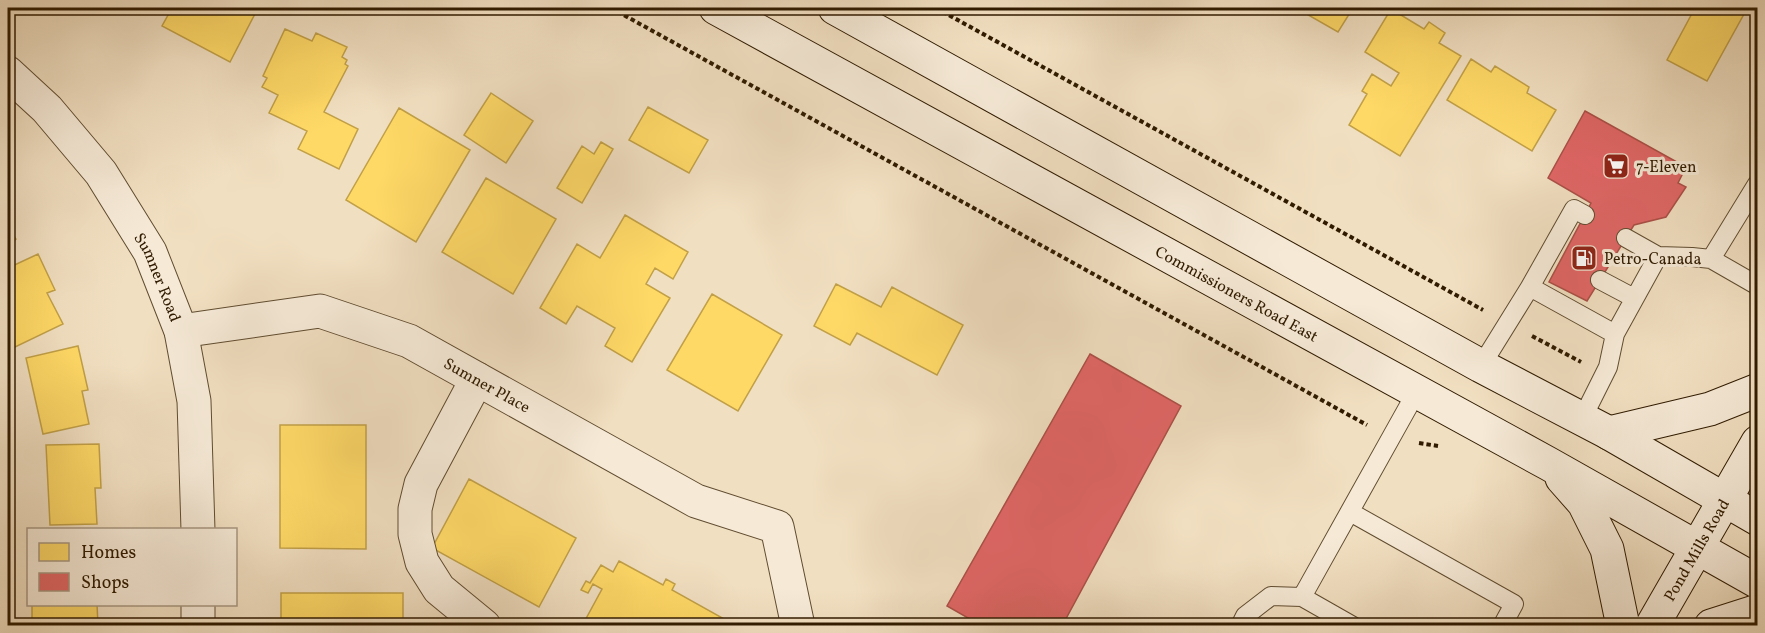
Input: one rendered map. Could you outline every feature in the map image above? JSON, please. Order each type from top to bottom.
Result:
[{"type":"main road","name":"Commissioners Road East","points":[[716,8],[1418,391],[1758,582]]},
{"type":"main road","points":[[835,8],[1481,366],[1596,426],[1758,519]]},
{"type":"main road","name":"Sumner Road","points":[[8,73],[47,109],[101,173],[150,252],[181,332],[194,401],[198,528]]},
{"type":"main road","name":"Sumner Place","points":[[181,332],[320,311],[409,341],[696,501],[777,527],[798,626]]},
{"type":"main road","points":[[477,379],[421,484],[415,509],[415,534],[422,562],[439,589],[484,626]]},
{"type":"main road","points":[[1596,426],[1710,409],[1758,390]]},
{"type":"main road","name":"Pond Mills Road","points":[[1652,626],[1758,442]]},
{"type":"main road","points":[[1549,464],[1584,503],[1607,549],[1623,626]]},
{"type":"main road","points":[[198,606],[198,626]]},
{"type":"main road","points":[[1711,626],[1758,611]]},
{"type":"lane","points":[[1711,259],[1757,184]]},
{"type":"lane","points":[[1481,366],[1530,287],[1556,255],[1574,209],[1585,215]]},
{"type":"lane","points":[[1626,238],[1658,256],[1711,259],[1758,286]]},
{"type":"lane","points":[[1596,426],[1615,334],[1658,256]]},
{"type":"lane","points":[[1600,280],[1634,298]]},
{"type":"lane","points":[[1530,287],[1615,334]]},
{"type":"lane","points":[[1302,597],[1418,391]]},
{"type":"lane","points":[[1350,512],[1514,604],[1502,626]]},
{"type":"lane","points":[[1240,626],[1245,616],[1271,596],[1302,597],[1353,626]]},
{"type":"path","points":[[611,8],[1391,438],[1447,447]]},
{"type":"path","points":[[936,8],[1508,324],[1605,375]]},
{"type":"building: Homes","points":[[172,8],[258,8],[230,62],[162,26]]},
{"type":"building: Homes","points":[[1296,8],[1353,8],[1338,32]]},
{"type":"building: Homes","points":[[1695,8],[1732,8],[1744,14],[1707,81],[1667,60]]},
{"type":"building: Homes","points":[[1391,9],[1424,29],[1429,22],[1445,33],[1439,43],[1461,56],[1400,156],[1349,125],[1367,94],[1362,91],[1372,74],[1391,86],[1399,73],[1365,52]]},
{"type":"building: Homes","points":[[285,29],[312,41],[316,33],[347,47],[342,57],[347,60],[345,64],[348,66],[324,112],[358,129],[339,169],[298,149],[307,131],[269,113],[278,95],[262,87],[267,78],[263,76]]},
{"type":"building: Homes","points":[[1471,59],[1491,72],[1495,66],[1529,87],[1527,93],[1556,110],[1532,151],[1447,100]]},
{"type":"building: Homes","points":[[491,93],[533,121],[506,163],[464,135]]},
{"type":"building: Homes","points":[[648,107],[708,140],[689,173],[629,140]]},
{"type":"building: Homes","points":[[399,108],[470,150],[416,242],[346,200]]},
{"type":"building: Homes","points":[[601,142],[613,149],[582,203],[557,188],[582,146],[594,154]]},
{"type":"building: Homes","points":[[486,178],[556,219],[513,294],[442,252]]},
{"type":"building: Homes","points":[[625,215],[688,252],[673,279],[655,268],[646,284],[670,298],[632,362],[605,346],[615,328],[577,306],[566,324],[540,308],[577,244],[600,258]]},
{"type":"building: Homes","points":[[8,227],[16,239],[8,246]]},
{"type":"building: Homes","points":[[38,254],[55,290],[47,293],[63,324],[13,348],[8,336],[8,268]]},
{"type":"building: Homes","points":[[836,284],[881,307],[892,287],[963,325],[937,375],[857,333],[850,345],[814,326]]},
{"type":"building: Homes","points":[[712,294],[782,335],[738,411],[667,370]]},
{"type":"building: Homes","points":[[78,346],[88,390],[82,391],[89,424],[43,434],[26,358]]},
{"type":"building: Homes","points":[[280,425],[366,425],[366,549],[280,548]]},
{"type":"building: Homes","points":[[99,444],[101,488],[95,488],[97,524],[50,525],[46,445]]},
{"type":"building: Homes","points":[[469,479],[576,538],[539,607],[432,548]]},
{"type":"building: Homes","points":[[619,561],[663,585],[666,579],[675,584],[672,590],[726,620],[723,626],[582,626],[602,589],[593,584],[588,593],[581,590],[586,581],[590,583],[601,565],[613,572]]},
{"type":"building: Homes","points":[[281,593],[403,593],[403,626],[281,626]]},
{"type":"building: Homes","points":[[32,606],[97,606],[98,626],[32,626]]},
{"type":"building: Shops","points":[[1585,111],[1686,167],[1678,183],[1686,187],[1666,217],[1634,225],[1587,301],[1549,282],[1591,203],[1548,178]]},
{"type":"building: Shops","points":[[1090,354],[1181,406],[1062,626],[982,626],[947,606]]},
{"type":"place","name":"7-Eleven","points":[[1616,166]]},
{"type":"place","name":"Petro-Canada","points":[[1584,258]]}]
